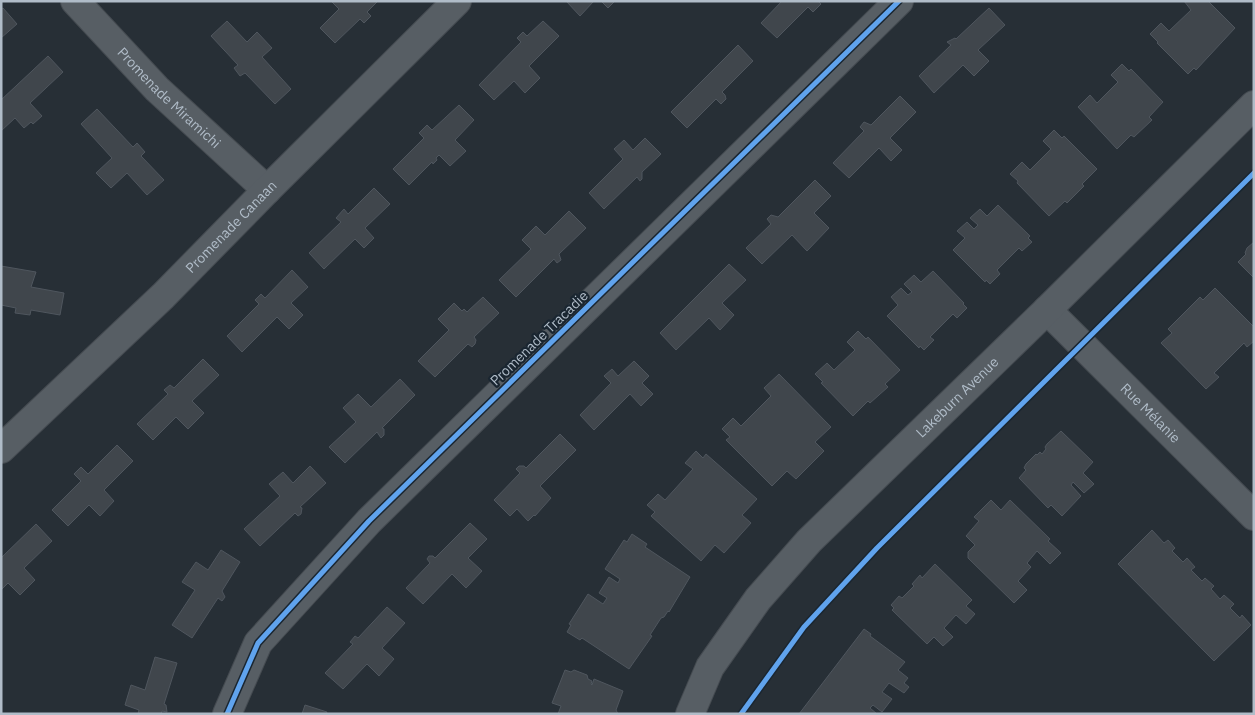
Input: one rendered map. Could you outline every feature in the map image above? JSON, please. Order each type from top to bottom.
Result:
[{"type":"street","name":"Promenade Miramichi","points":[[75,1],[157,89],[266,190]]},
{"type":"street","name":"Promenade Canaan","points":[[5,438],[163,296],[266,190],[457,1]]},
{"type":"street","name":"Promenade Tracadie","points":[[227,714],[258,643],[369,521],[898,1]]},
{"type":"street","name":"Lakeburn Avenue","points":[[690,714],[710,667],[758,598],[809,541],[1047,310],[1254,105]]},
{"type":"street","name":"Rue Mélanie","points":[[1047,310],[1254,516]]},
{"type":"building","points":[[331,1],[378,1],[367,12],[371,16],[364,23],[360,19],[335,43],[320,28],[339,9]]},
{"type":"building","points":[[566,1],[594,1],[580,16]]},
{"type":"building","points":[[601,1],[615,1],[608,8]]},
{"type":"building","points":[[782,1],[818,1],[821,4],[813,12],[808,7],[777,38],[761,23]]},
{"type":"building","points":[[1184,1],[1208,1],[1235,28],[1196,70],[1194,68],[1188,74],[1150,34],[1161,23],[1169,31],[1191,10]]},
{"type":"building","points":[[3,8],[17,24],[1,38],[1,9]]},
{"type":"building","points":[[989,8],[1005,25],[978,50],[989,61],[974,76],[963,65],[934,93],[919,76],[951,45],[947,42],[956,39]]},
{"type":"building","points":[[227,21],[247,42],[257,32],[272,48],[262,57],[291,89],[275,104],[245,73],[240,76],[234,68],[238,65],[211,36]]},
{"type":"building","points":[[543,21],[559,36],[529,66],[540,78],[525,93],[514,81],[494,100],[479,85],[521,42],[517,38],[523,32],[527,36]]},
{"type":"building","points":[[738,45],[753,61],[722,92],[726,99],[721,104],[716,99],[687,128],[671,112]]},
{"type":"building","points":[[48,56],[63,72],[30,103],[42,116],[33,124],[31,122],[24,128],[15,118],[1,131],[1,100]]},
{"type":"building","points":[[1122,64],[1129,71],[1131,69],[1163,102],[1149,117],[1152,120],[1134,137],[1131,135],[1117,149],[1078,107],[1090,95],[1097,103],[1118,82],[1111,75]]},
{"type":"building","points":[[900,96],[916,112],[890,138],[902,150],[891,161],[879,148],[849,178],[833,163],[864,131],[860,127],[864,122],[871,125]]},
{"type":"building","points":[[459,105],[474,120],[455,140],[466,151],[450,166],[439,155],[433,164],[432,162],[409,185],[393,169],[424,138],[419,133],[427,125],[432,130]]},
{"type":"building","points":[[97,109],[133,147],[137,143],[145,152],[141,156],[164,180],[147,195],[127,173],[111,188],[96,173],[112,158],[81,124]]},
{"type":"building","points":[[1054,130],[1062,138],[1064,136],[1097,169],[1067,203],[1065,201],[1049,216],[1010,174],[1022,162],[1030,170],[1051,149],[1043,141]]},
{"type":"building","points":[[645,138],[661,154],[642,172],[642,179],[640,181],[637,177],[604,209],[589,193],[623,159],[614,149],[624,140],[633,150]]},
{"type":"building","points":[[815,180],[831,196],[814,213],[829,228],[807,251],[792,235],[762,264],[746,248],[771,224],[767,219],[771,215],[778,217]]},
{"type":"building","points":[[374,188],[390,204],[365,228],[374,238],[364,248],[355,239],[324,269],[309,253],[341,222],[336,218],[344,209],[348,214]]},
{"type":"building","points":[[998,205],[1030,236],[1028,238],[1032,242],[1022,251],[1019,248],[997,270],[1000,274],[990,284],[986,280],[985,282],[953,250],[965,238],[957,231],[967,222],[974,229],[978,225],[970,218],[980,209],[987,216]]},
{"type":"building","points":[[569,211],[586,228],[559,254],[561,260],[557,263],[554,259],[516,297],[499,280],[531,249],[522,240],[536,226],[545,235]]},
{"type":"building","points":[[1254,242],[1254,278],[1238,262],[1246,254],[1247,248]]},
{"type":"building","points":[[729,264],[746,280],[722,303],[734,315],[720,330],[709,318],[676,350],[660,333]]},
{"type":"building","points":[[1,266],[36,272],[31,287],[64,293],[60,315],[31,310],[30,315],[15,313],[16,308],[1,305]]},
{"type":"building","points":[[292,270],[308,287],[291,303],[303,315],[289,329],[277,317],[242,352],[227,336],[259,304],[255,300],[261,294],[265,298]]},
{"type":"building","points":[[933,271],[967,308],[957,318],[953,314],[930,337],[934,340],[924,350],[920,346],[919,348],[887,316],[898,305],[891,297],[901,288],[908,295],[912,292],[904,284],[914,275],[921,282]]},
{"type":"building","points":[[1215,288],[1254,327],[1254,341],[1247,347],[1244,343],[1214,373],[1219,377],[1206,389],[1161,343],[1172,333],[1168,329],[1200,297],[1203,300]]},
{"type":"building","points":[[483,297],[499,313],[474,337],[476,340],[472,347],[468,344],[435,377],[418,361],[449,330],[438,319],[454,303],[462,311],[464,309],[467,312]]},
{"type":"building","points":[[858,331],[866,339],[868,337],[900,370],[885,384],[888,387],[870,403],[868,401],[853,416],[821,383],[823,382],[815,374],[827,363],[834,370],[855,350],[847,342]]},
{"type":"building","points":[[203,359],[219,375],[192,401],[204,413],[188,429],[176,417],[153,440],[137,424],[168,394],[164,390],[170,385],[174,388]]},
{"type":"building","points":[[634,361],[649,376],[642,383],[653,394],[641,406],[630,394],[594,430],[580,415],[611,383],[604,376],[612,369],[618,376]]},
{"type":"building","points":[[779,374],[831,427],[815,442],[824,451],[796,479],[787,471],[772,486],[726,440],[730,437],[722,429],[733,418],[741,426],[771,396],[764,388]]},
{"type":"building","points":[[400,379],[415,395],[382,428],[384,429],[384,435],[381,438],[377,432],[345,463],[329,447],[356,422],[343,408],[358,394],[371,407]]},
{"type":"building","points":[[1061,431],[1093,462],[1083,473],[1094,484],[1084,493],[1073,482],[1071,485],[1081,496],[1062,516],[1051,505],[1048,508],[1019,478],[1026,470],[1024,468],[1026,464],[1036,454],[1040,452],[1042,454],[1047,444]]},
{"type":"building","points":[[560,434],[576,450],[540,486],[551,498],[528,521],[517,509],[510,516],[494,500],[520,473],[516,469],[519,466],[526,468]]},
{"type":"building","points":[[117,445],[133,461],[104,490],[114,501],[100,516],[89,505],[68,526],[52,510],[81,481],[74,474],[81,467],[88,474]]},
{"type":"building","points":[[696,451],[703,458],[706,454],[757,499],[742,515],[751,523],[724,553],[715,545],[701,561],[651,516],[655,512],[647,505],[658,494],[665,500],[693,469],[685,463]]},
{"type":"building","points":[[310,466],[326,483],[300,507],[302,508],[301,514],[298,516],[295,513],[260,546],[244,529],[280,496],[269,484],[283,472],[293,483]]},
{"type":"building","points":[[991,500],[1001,510],[1010,500],[1050,539],[1048,541],[1061,553],[1050,564],[1037,551],[1027,563],[1031,567],[1018,581],[1027,590],[1014,603],[968,558],[968,552],[975,545],[966,536],[979,521],[974,517]]},
{"type":"building","points":[[470,523],[487,539],[468,558],[482,571],[466,588],[452,574],[423,604],[406,588],[430,563],[427,559],[429,556],[435,558]]},
{"type":"building","points":[[36,524],[52,541],[24,568],[35,580],[20,595],[8,583],[1,590],[1,558]]},
{"type":"building","points":[[1152,530],[1164,543],[1168,540],[1175,548],[1172,551],[1183,562],[1187,558],[1195,567],[1191,570],[1202,581],[1205,578],[1214,586],[1211,589],[1220,599],[1224,595],[1234,604],[1230,608],[1240,618],[1242,615],[1251,625],[1214,661],[1118,564]]},
{"type":"building","points":[[632,534],[647,544],[645,547],[690,577],[669,612],[661,618],[650,635],[652,636],[629,669],[582,638],[580,640],[567,632],[571,625],[569,624],[588,594],[603,604],[607,598],[599,593],[609,577],[618,583],[620,579],[605,569],[624,540],[627,542]]},
{"type":"building","points":[[221,550],[240,562],[222,591],[225,597],[222,601],[218,598],[192,638],[172,625],[195,590],[182,582],[196,562],[208,570]]},
{"type":"building","points":[[935,564],[972,600],[966,606],[975,614],[966,624],[956,615],[944,628],[953,637],[943,646],[934,637],[927,644],[892,610],[894,608],[891,605],[899,596],[902,598],[914,586],[912,584],[920,575],[922,578]]},
{"type":"building","points":[[387,607],[405,623],[382,648],[394,659],[379,676],[367,664],[343,689],[325,673],[353,644],[350,642],[355,636],[358,638]]},
{"type":"building","points":[[864,629],[871,634],[870,636],[905,662],[898,670],[908,678],[904,683],[909,687],[904,693],[889,683],[882,692],[892,699],[882,712],[873,705],[870,708],[877,714],[799,714]]},
{"type":"building","points":[[155,657],[177,663],[164,704],[166,705],[167,712],[162,711],[161,714],[138,714],[139,710],[125,705],[131,685],[145,690]]},
{"type":"building","points":[[565,670],[571,672],[574,670],[587,675],[588,679],[592,681],[592,685],[594,679],[623,691],[616,710],[618,714],[558,714],[561,706],[552,703]]},
{"type":"building","points":[[305,705],[327,712],[326,714],[302,714]]},
{"type":"cycle path","points":[[227,714],[258,643],[369,521],[899,1]]},
{"type":"cycle path","points":[[741,714],[804,627],[877,548],[1254,173]]}]
